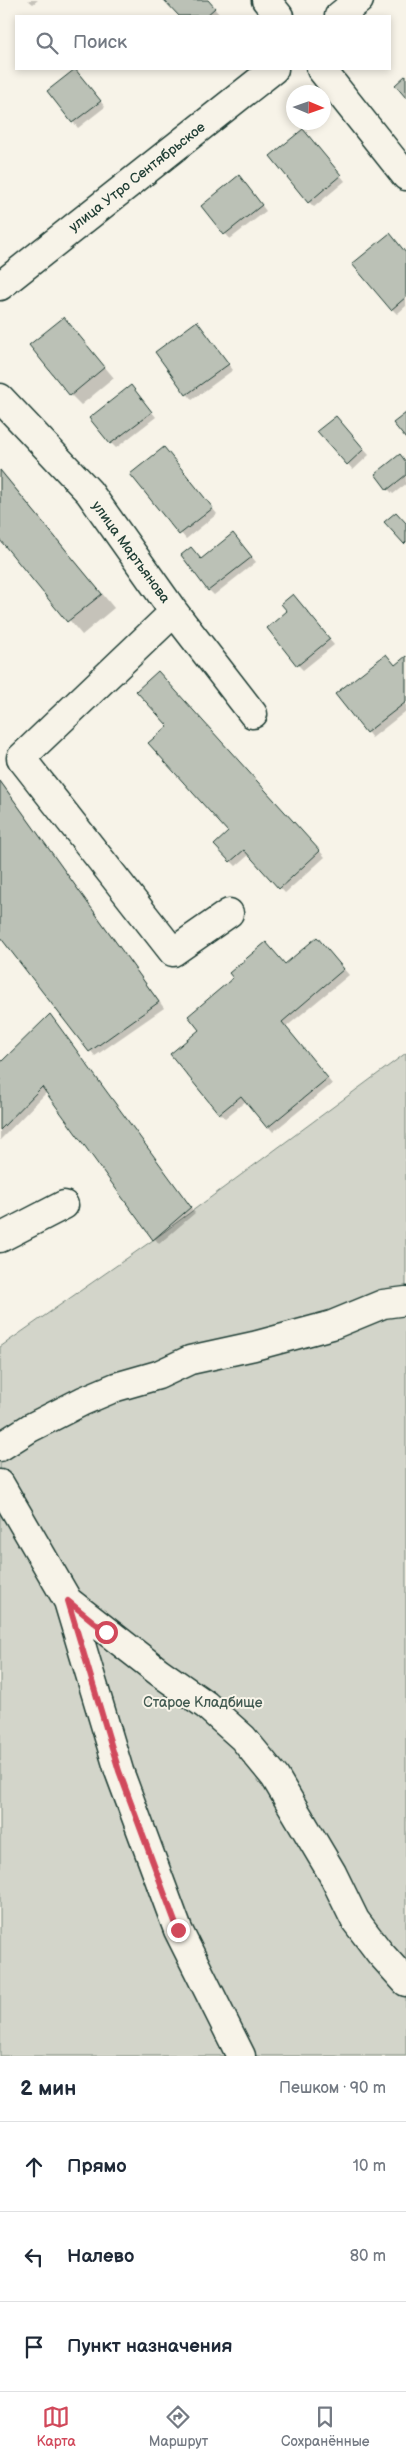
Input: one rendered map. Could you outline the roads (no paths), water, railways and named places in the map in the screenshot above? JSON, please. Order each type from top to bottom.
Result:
[{"type":"street","points":[[266,0],[278,15]]},
{"type":"street","points":[[340,15],[359,0]]},
{"type":"street","name":"улица Утро Сентябрьское","points":[[0,286],[273,70]]},
{"type":"street","points":[[322,70],[406,176]]},
{"type":"street","name":"улица Мартьянова","points":[[0,398],[89,492],[174,612],[253,714]]},
{"type":"street","points":[[174,612],[21,758],[172,952],[229,913]]},
{"type":"street","points":[[0,1238],[64,1205]]},
{"type":"street","points":[[0,1447],[30,1428],[82,1401],[116,1387],[158,1375],[190,1360],[254,1346],[332,1325],[383,1304],[406,1301]]},
{"type":"street","points":[[0,1484],[68,1601],[119,1771],[178,1930],[241,2056]]},
{"type":"street","points":[[68,1601],[206,1706],[243,1738],[275,1777],[301,1817],[356,1920],[380,1953],[406,1982]]},
{"type":"park label","name":"Старое Кладбище","points":[[203,1702]]}]
